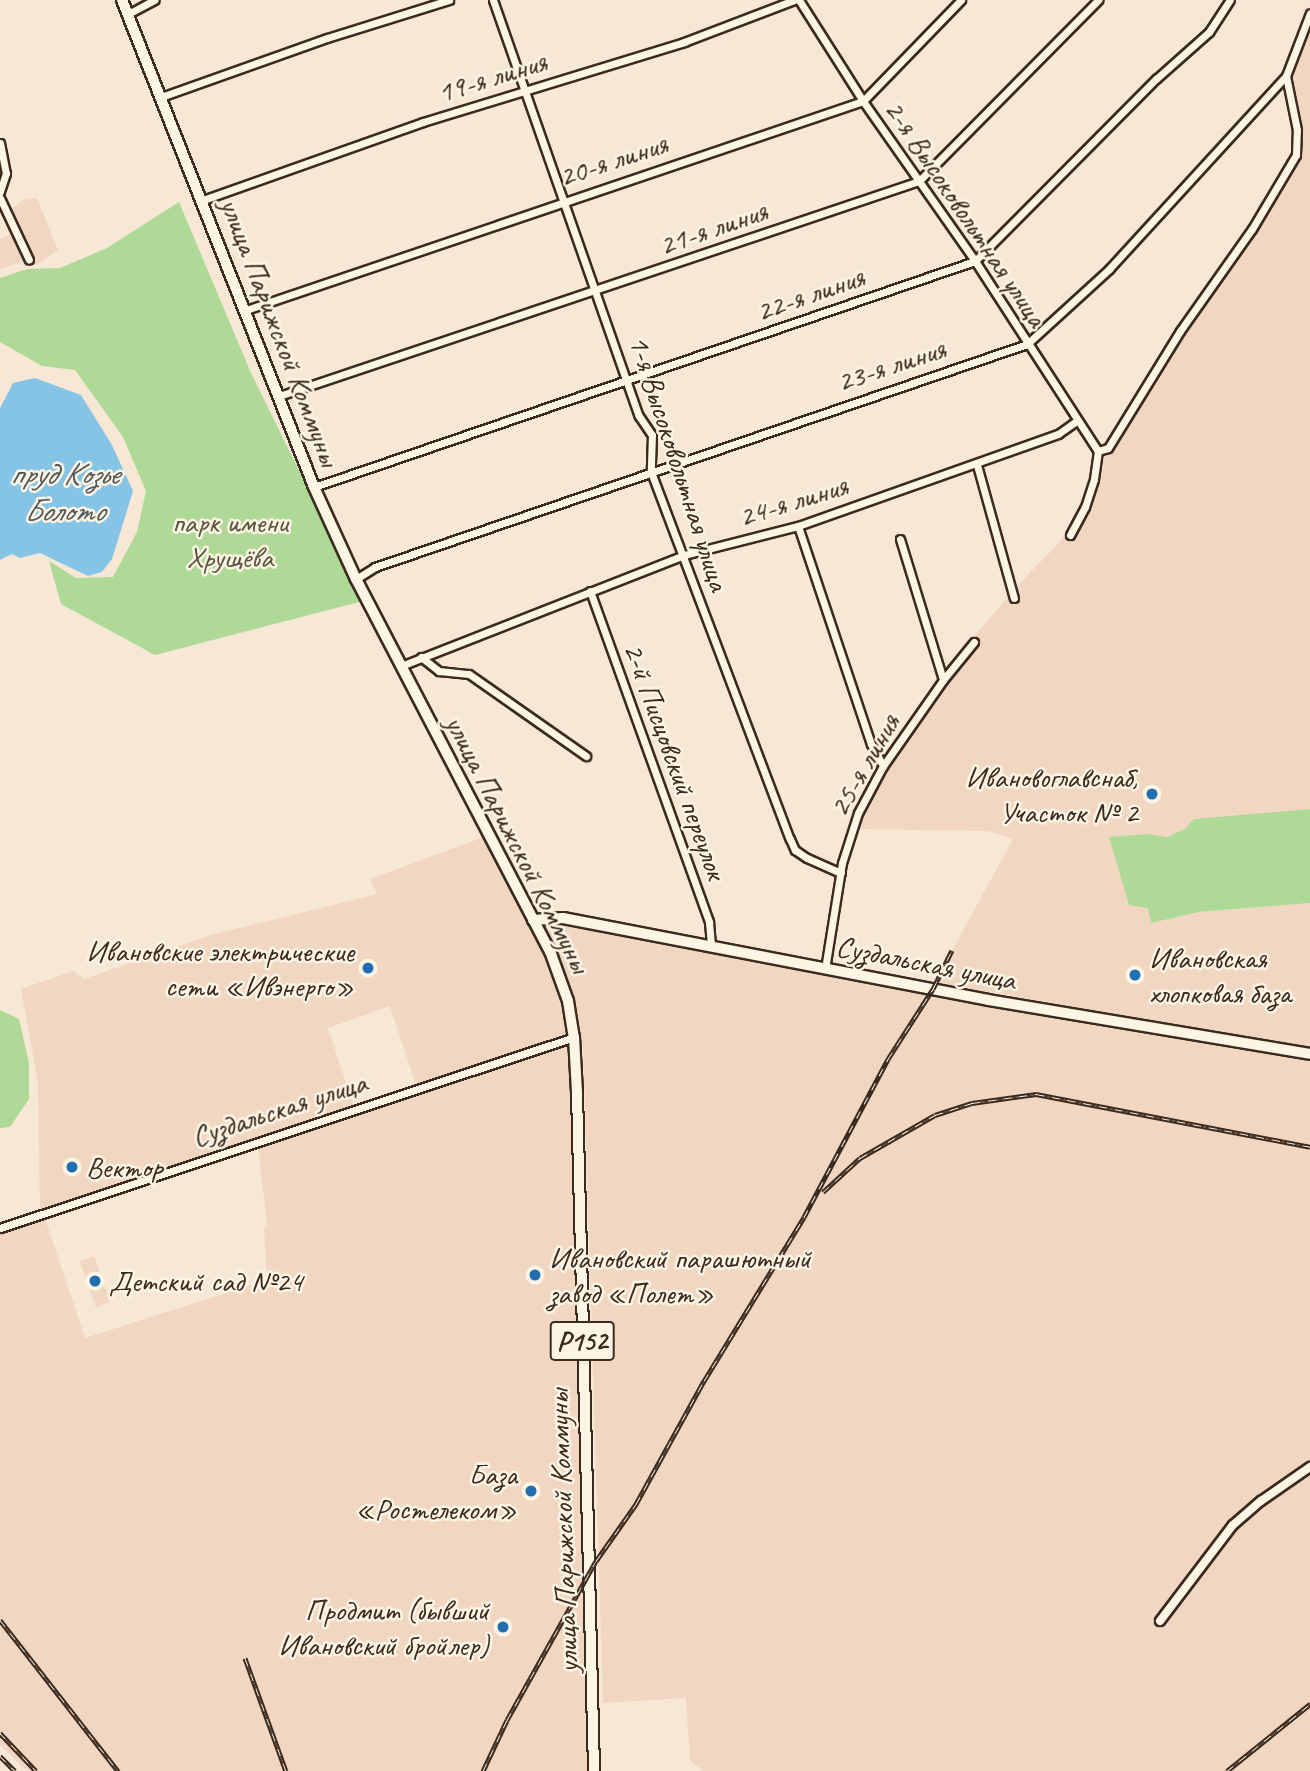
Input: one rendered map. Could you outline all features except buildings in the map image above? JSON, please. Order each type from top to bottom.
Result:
[{"type":"main road","name":"улица Парижской Коммуны","points":[[122,0],[314,487],[356,579],[560,974],[574,1037],[594,1771]]},
{"type":"main road","name":"Суздальская улица","points":[[533,920],[563,918],[1121,1024],[1310,1054]]},
{"type":"street","points":[[128,14],[154,0]]},
{"type":"street","points":[[161,97],[314,43],[449,0]]},
{"type":"street","name":"1-я Высоковольтная улица","points":[[493,0],[639,416],[652,435],[651,471],[790,839],[795,850],[841,873]]},
{"type":"street","name":"19-я линия","points":[[202,200],[423,122],[684,42],[796,0]]},
{"type":"street","name":"2-я Высоковольтная улица","points":[[796,0],[975,261],[1098,451]]},
{"type":"street","name":"20-я линия","points":[[246,310],[863,101],[961,0]]},
{"type":"street","name":"21-я линия","points":[[279,396],[919,181],[1098,0]]},
{"type":"street","name":"22-я линия","points":[[314,487],[975,261],[1156,79],[1209,32],[1230,0]]},
{"type":"street","name":"23-я линия","points":[[356,579],[374,567],[1027,344],[1109,269],[1286,76],[1310,13]]},
{"type":"street","points":[[1070,535],[1088,498],[1098,451],[1108,447],[1180,331],[1252,229],[1296,155],[1297,130],[1286,76]]},
{"type":"street","points":[[0,143],[6,173],[0,191]]},
{"type":"street","points":[[0,198],[29,260]]},
{"type":"street","name":"24-я линия","points":[[401,666],[684,555],[798,526],[977,465],[1058,434],[1078,420]]},
{"type":"street","points":[[977,465],[1014,598]]},
{"type":"street","points":[[798,526],[871,744],[883,766]]},
{"type":"street","points":[[900,539],[943,680]]},
{"type":"street","name":"2-й Писцовский переулок","points":[[590,591],[709,922],[711,947]]},
{"type":"street","name":"25-я линия","points":[[825,969],[841,873],[855,821],[883,766],[943,680],[974,642]]},
{"type":"street","points":[[421,657],[439,671],[469,674],[498,691],[586,756]]},
{"type":"street","name":"Суздальская улица","points":[[0,1228],[574,1037]]},
{"type":"street","points":[[1160,1621],[1233,1525],[1261,1501],[1310,1467]]},
{"type":"shaded area","points":[[1310,10],[1310,809],[1195,819],[1185,829],[1167,837],[1147,834],[1109,838],[1148,908],[1151,923],[1199,912],[1310,903],[1310,1049],[935,982],[1013,839],[988,831],[850,829],[854,811],[887,750],[948,667],[1019,584],[1059,543],[1084,505],[1102,447],[1124,426],[1148,377],[1198,296],[1268,201],[1299,136],[1300,120],[1290,97],[1290,69]]},
{"type":"shaded area","points":[[37,198],[58,250],[37,265],[31,263],[10,210],[23,200]]},
{"type":"shaded area","points":[[14,232],[27,260],[0,269],[0,239]]},
{"type":"shaded area","points":[[484,837],[553,971],[569,1035],[416,1085],[390,1006],[328,1028],[354,1107],[108,1191],[40,1211],[38,1083],[21,989],[73,971],[84,979],[211,935],[377,894],[370,879]]},
{"type":"shaded area","points":[[548,919],[1310,1055],[1310,1771],[704,1771],[690,1761],[686,1698],[603,1703],[583,1046],[569,984],[546,934]]},
{"type":"shaded area","points":[[570,1044],[589,1771],[27,1771],[0,1745],[0,1231],[44,1216],[85,1338],[267,1280],[264,1228],[267,1225],[258,1146]]},
{"type":"shaded area","name":"Детский сад №24","points":[[94,1256],[110,1302],[96,1307],[80,1261]]},
{"type":"green space","name":"парк имени Хрущёва","points":[[179,202],[251,373],[363,601],[155,655],[61,604],[49,561],[76,578],[113,577],[137,532],[146,491],[123,437],[75,370],[42,366],[0,342],[0,278],[27,269],[60,268],[107,248]]},
{"type":"green space","points":[[1310,809],[1310,903],[1199,912],[1151,923],[1148,908],[1129,905],[1109,837],[1147,834],[1167,837],[1185,829],[1194,819]]},
{"type":"green space","points":[[0,1010],[19,1019],[29,1063],[29,1099],[10,1127],[0,1128]]},
{"type":"water","name":"пруд Козье Болото","points":[[35,378],[81,395],[112,445],[133,491],[112,559],[102,572],[88,576],[40,553],[20,558],[12,554],[0,560],[0,408],[13,383]]},
{"type":"railway","points":[[483,1771],[507,1720],[596,1561],[636,1504],[704,1381],[804,1217],[888,1059],[933,989],[952,950]]},
{"type":"railway","points":[[823,1192],[860,1158],[935,1115],[972,1103],[1036,1094],[1310,1147]]},
{"type":"railway","points":[[0,1620],[118,1771]]},
{"type":"railway","points":[[245,1658],[286,1771]]},
{"type":"railway","points":[[1227,1771],[1310,1704]]},
{"type":"railway","points":[[0,1733],[36,1771]]},
{"type":"railway","points":[[0,1756],[15,1771]]},
{"type":"place","name":"Ивановоглавснаб, Участок № 2","points":[[1152,794]]},
{"type":"place","name":"Ивановские электрические сети «Ивэнерго»","points":[[368,968]]},
{"type":"place","name":"Ивановская хлопковая база","points":[[1135,975]]},
{"type":"place","name":"Вектор","points":[[72,1167]]},
{"type":"place","name":"Ивановский парашютный завод «Полет»","points":[[535,1275]]},
{"type":"place","name":"Детский сад №24","points":[[95,1281]]},
{"type":"place","name":"База «Ростелеком»","points":[[531,1491]]},
{"type":"place","name":"Продмит (бывший Ивановский бройлер)","points":[[503,1627]]}]
